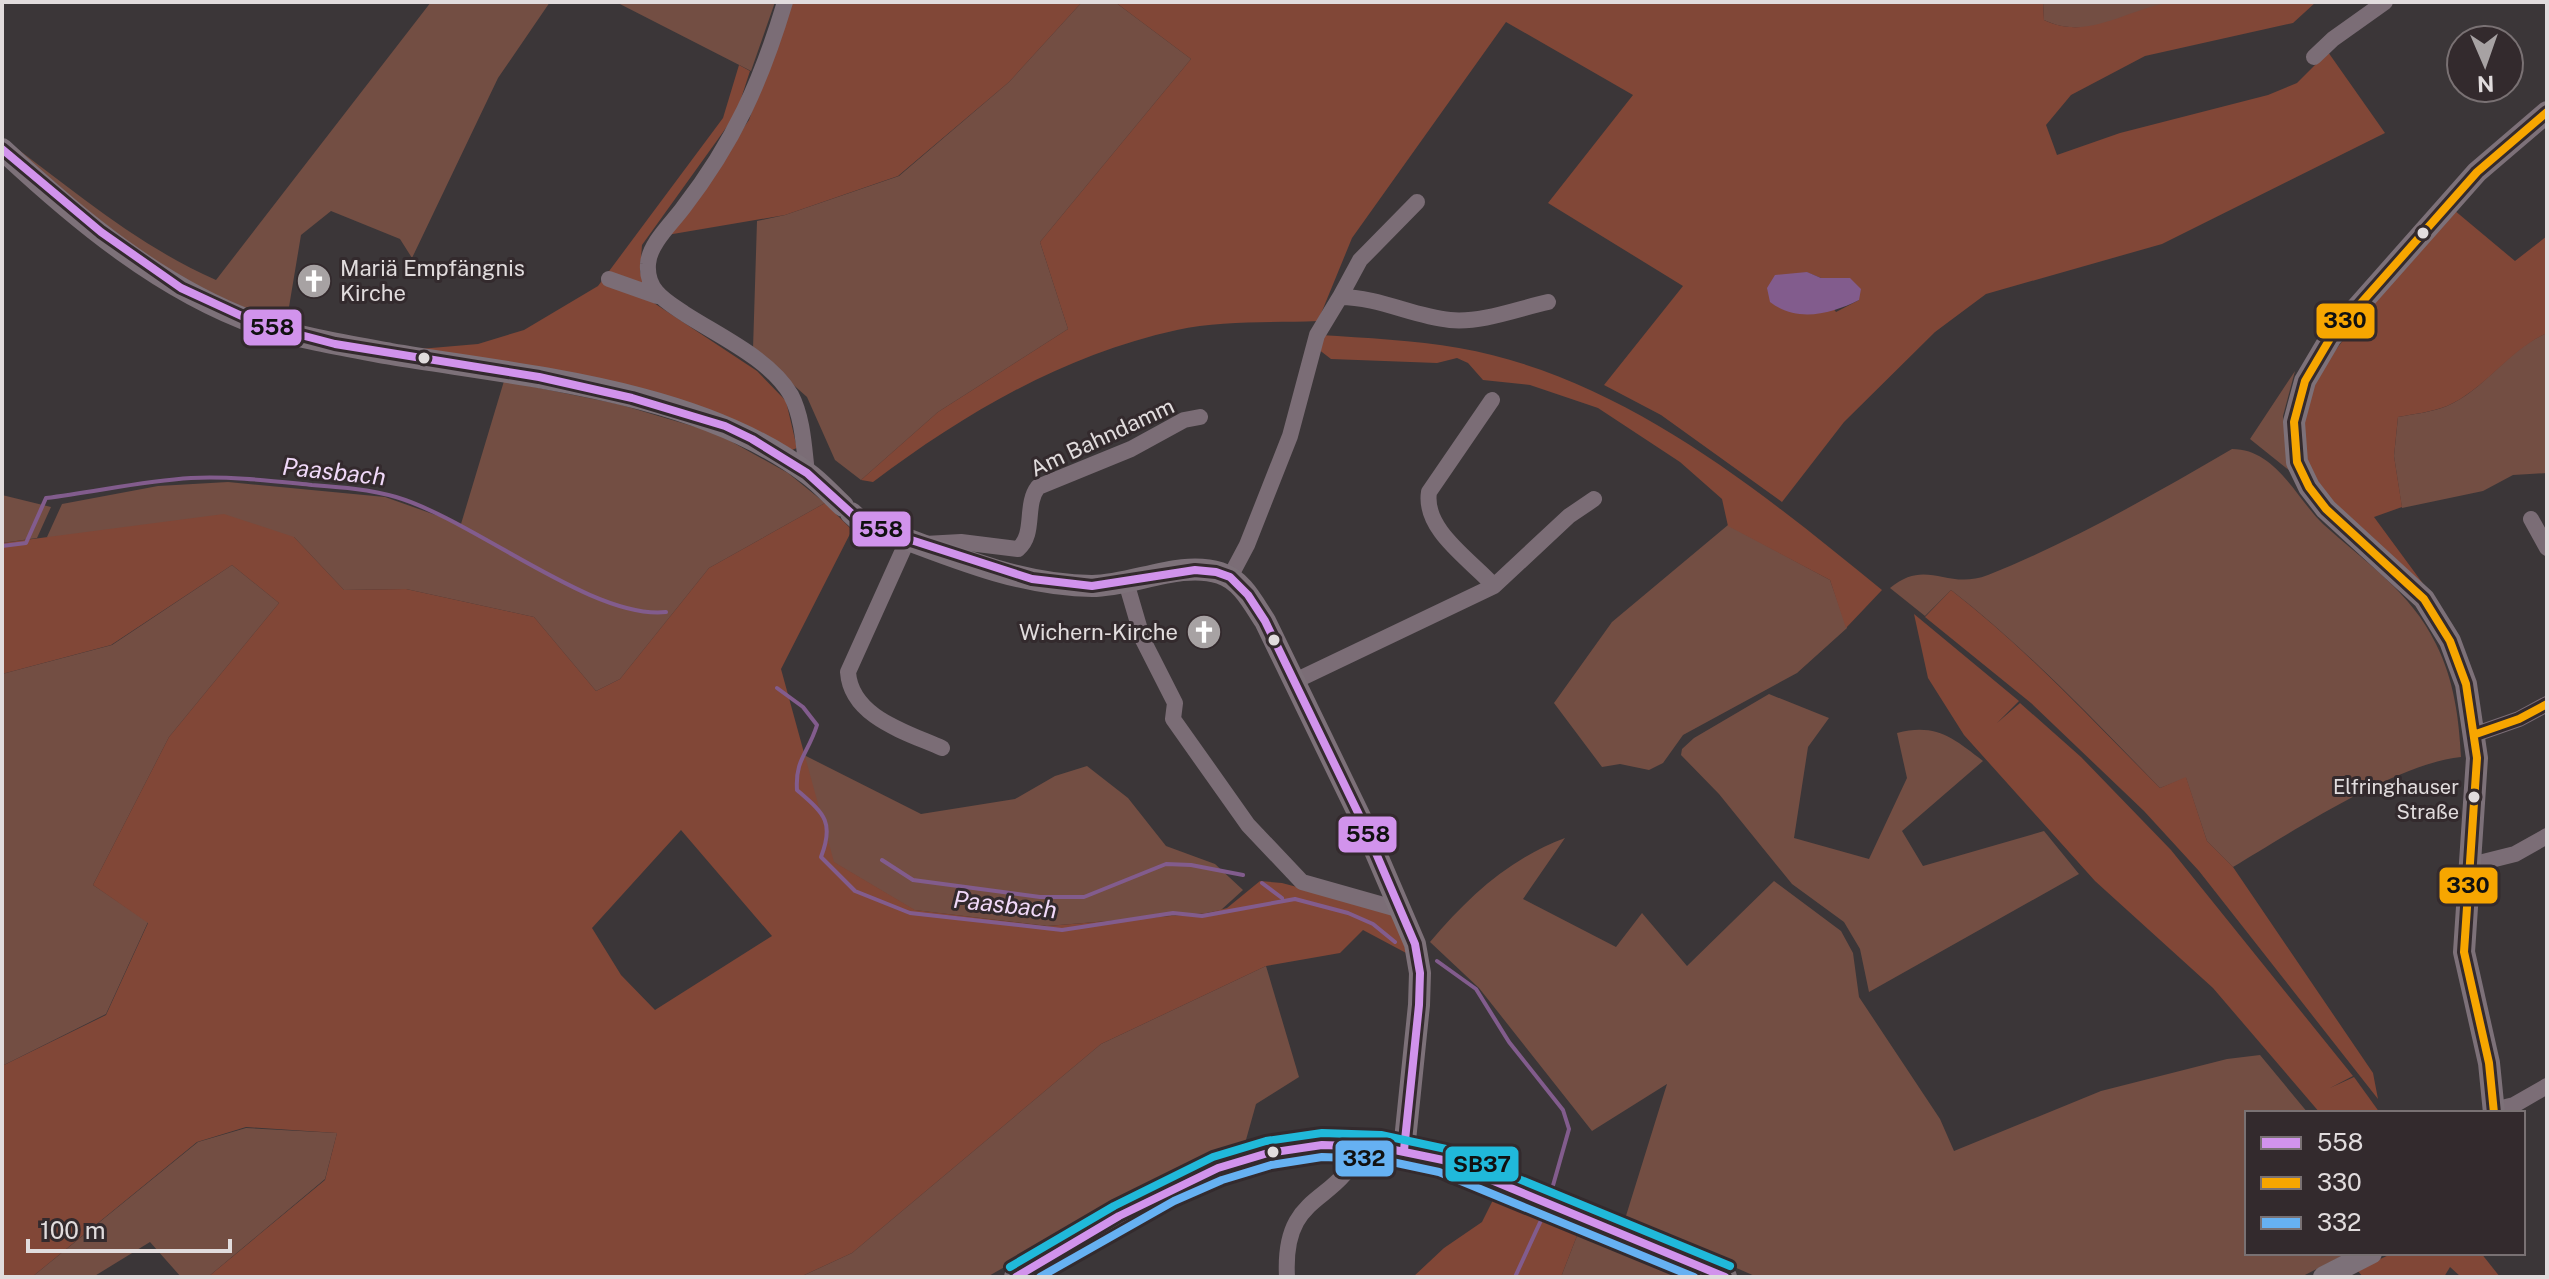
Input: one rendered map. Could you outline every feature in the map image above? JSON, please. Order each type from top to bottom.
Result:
[{"type":"main road","points":[[1016,1277],[1167,1190],[1222,1165],[1302,1145],[1360,1144],[1404,1150],[1472,1171],[1725,1277]]},
{"type":"street","points":[[657,296],[648,271],[648,257],[701,185],[748,110],[785,2]]},
{"type":"street","points":[[2314,57],[2333,39],[2385,2]]},
{"type":"street","points":[[2494,1111],[2489,1063],[2464,952],[2476,734],[2466,684],[2439,621],[2402,576],[2316,498],[2297,462],[2294,422],[2305,381],[2331,337],[2477,172],[2547,112]]},
{"type":"street","points":[[2,149],[101,232],[181,288],[259,324],[335,344],[539,377],[632,398],[725,426],[807,473],[861,522],[1032,579],[1092,586],[1195,570],[1230,577],[1248,595],[1265,621],[1415,944],[1420,987],[1404,1150]]},
{"type":"street","points":[[1230,577],[1247,545],[1285,450],[1303,398],[1317,335],[1360,260],[1417,202]]},
{"type":"street","points":[[609,279],[657,296],[763,365],[779,380],[791,396],[798,417],[807,473]]},
{"type":"street","points":[[1340,297],[1381,301],[1450,320],[1486,317],[1548,302]]},
{"type":"street","points":[[1492,400],[1480,422],[1429,492],[1427,507],[1434,524],[1494,586]]},
{"type":"street","name":"Am Bahndamm","points":[[916,541],[961,542],[1018,549],[1028,533],[1030,497],[1038,487],[1131,449],[1184,420],[1200,417]]},
{"type":"street","points":[[1295,681],[1494,586],[1569,516],[1594,499]]},
{"type":"street","points":[[2531,519],[2547,548]]},
{"type":"street","points":[[916,541],[848,672],[849,688],[858,703],[878,717],[942,748]]},
{"type":"street","points":[[1126,582],[1143,640],[1175,703],[1173,719],[1248,825],[1302,882],[1401,910]]},
{"type":"street","points":[[2476,734],[2519,719],[2547,704]]},
{"type":"street","points":[[2471,865],[2515,854],[2547,836]]},
{"type":"street","points":[[2497,1111],[2547,1086]]},
{"type":"street","points":[[1287,1277],[1289,1237],[1296,1220],[1314,1198],[1345,1176],[1355,1163],[1360,1144]]},
{"type":"street","points":[[2324,1277],[2367,1255]]},
{"type":"shaded area","points":[[431,2],[550,2],[498,78],[412,258],[400,239],[331,211],[301,235],[286,325],[182,283],[91,215],[4,139],[133,234],[216,280]]},
{"type":"shaded area","points":[[616,2],[775,2],[751,71]]},
{"type":"shaded area","points":[[789,2],[1082,2],[1009,82],[898,176],[785,215],[667,235],[749,120]]},
{"type":"shaded area","points":[[1082,2],[1115,2],[1191,59],[1040,242],[1068,329],[938,412],[861,480],[835,460],[807,397],[753,349],[757,221],[785,215],[899,176],[1009,82]]},
{"type":"shaded area","points":[[1115,2],[2043,2],[2044,20],[2077,27],[2174,2],[2316,2],[2293,23],[2145,56],[2071,95],[2046,125],[2057,155],[2120,133],[2268,95],[2297,83],[2328,52],[2385,133],[2162,244],[1986,294],[1935,332],[1844,422],[1782,502],[1661,415],[1604,385],[1683,286],[1548,203],[1633,95],[1506,22],[1352,238],[1318,321],[1194,327],[1135,341],[1094,355],[1055,371],[980,410],[873,482],[861,480],[938,412],[1068,329],[1040,242],[1191,59]],"holes":[[[1806,272],[1821,278],[1834,278],[1859,300],[1836,312]]]},
{"type":"shaded area","points":[[2043,2],[2172,2],[2108,24],[2075,27],[2044,20]]},
{"type":"shaded area","points":[[739,65],[750,71],[736,114],[642,245],[640,271],[651,301],[757,371],[786,401],[797,448],[792,450],[738,424],[408,350],[478,344],[524,330],[598,286],[723,118]]},
{"type":"shaded area","points":[[2454,210],[2515,261],[2547,236],[2547,333],[2521,349],[2461,399],[2435,410],[2398,417],[2394,456],[2402,507],[2374,517],[2424,585],[2350,520],[2324,491],[2305,451],[2303,426],[2308,401],[2332,355]]},
{"type":"shaded area","points":[[1807,272],[1821,278],[1850,278],[1861,289],[1859,300],[1814,314],[1791,313],[1770,302],[1767,288],[1775,275]]},
{"type":"shaded area","points":[[2547,333],[2547,473],[2513,475],[2483,491],[2402,508],[2394,456],[2398,417],[2436,410],[2461,399],[2520,349]]},
{"type":"shaded area","points":[[1320,335],[1459,348],[1519,363],[1576,384],[1632,411],[1737,477],[1882,590],[1846,628],[1830,580],[1728,526],[1722,499],[1680,462],[1598,408],[1530,385],[1483,380],[1468,363],[1457,358],[1437,363],[1331,359],[1318,349]]},
{"type":"shaded area","points":[[2295,371],[2283,416],[2290,471],[2250,439]]},
{"type":"shaded area","points":[[504,381],[618,404],[716,433],[788,473],[825,503],[709,568],[620,679],[596,691],[534,617],[406,589],[344,590],[294,537],[47,537],[62,504],[158,486],[228,482],[385,497],[461,524]]},
{"type":"shaded area","points":[[2232,449],[2247,451],[2273,466],[2323,524],[2386,579],[2426,625],[2451,685],[2461,757],[2435,762],[2375,786],[2233,867],[2207,841],[2186,778],[2160,788],[2033,660],[1951,590],[1925,616],[1890,588],[1915,575],[1973,579],[2020,562],[2082,532]]},
{"type":"shaded area","points":[[2,495],[51,507],[37,538],[2,543]]},
{"type":"shaded area","points":[[825,503],[852,530],[781,669],[834,862],[915,910],[1047,926],[1208,913],[1227,908],[1260,881],[1282,883],[1394,913],[1408,954],[1363,930],[1340,953],[1266,966],[1101,1044],[852,1253],[800,1277],[208,1277],[325,1180],[337,1133],[246,1127],[197,1142],[32,1277],[2,1277],[2,1066],[106,1015],[148,923],[93,885],[169,737],[279,603],[232,565],[111,645],[2,674],[2,543],[224,514],[294,537],[344,590],[406,589],[534,617],[596,691],[620,679],[709,568]],"holes":[[[681,830],[772,936],[655,1010],[621,975],[592,928]]]},
{"type":"shaded area","points":[[1728,525],[1830,580],[1847,628],[1797,673],[1683,735],[1663,763],[1649,770],[1620,764],[1602,767],[1554,703],[1612,622]]},
{"type":"shaded area","points":[[232,565],[279,603],[169,737],[93,885],[148,922],[106,1014],[2,1066],[2,674],[112,645]]},
{"type":"shaded area","points":[[1951,590],[2033,661],[2160,788],[2186,777],[2207,841],[2233,867],[2373,1073],[2378,1099],[2199,871],[2144,811],[2031,703],[1925,617]]},
{"type":"shaded area","points":[[1914,614],[2019,701],[1997,723],[2020,703],[2081,757],[2171,850],[2353,1076],[2330,1088],[2354,1077],[2379,1111],[2318,1111],[2213,988],[2095,881],[1964,735],[1928,678]]},
{"type":"shaded area","points":[[1769,694],[1829,718],[1808,747],[1794,838],[1869,859],[1907,778],[1897,733],[1933,731],[1953,739],[1983,761],[1902,831],[1923,866],[2044,831],[2079,874],[1869,992],[1860,949],[1844,922],[1792,884],[1719,794],[1681,755],[1682,749],[1694,738]]},
{"type":"shaded area","points":[[802,754],[921,814],[1015,799],[1055,776],[1087,766],[1128,798],[1166,846],[1215,864],[1243,890],[1221,910],[1207,913],[1047,926],[914,910],[833,862]]},
{"type":"shaded area","points":[[1565,838],[1523,899],[1616,947],[1642,913],[1687,966],[1774,881],[1841,931],[1853,953],[1859,997],[1940,1119],[1954,1151],[2101,1091],[2227,1059],[2260,1055],[2306,1111],[2245,1111],[2245,1255],[2344,1255],[2301,1277],[1757,1277],[1625,1219],[1667,1084],[1592,1131],[1479,988],[1430,942],[1475,894],[1508,868]]},
{"type":"shaded area","points":[[1266,966],[1299,1077],[1256,1104],[1244,1147],[1154,1182],[987,1277],[800,1277],[852,1253],[1101,1044]]},
{"type":"shaded area","points":[[246,1128],[337,1133],[325,1179],[208,1277],[181,1277],[150,1242],[93,1277],[32,1277],[198,1142]]},
{"type":"shaded area","points":[[1496,1194],[1580,1228],[1561,1277],[1413,1277],[1444,1248],[1482,1222]]},
{"type":"shaded area","points":[[1580,1228],[1702,1277],[1561,1277]]},
{"type":"shaded area","points":[[2389,1255],[2483,1255],[2500,1277],[2461,1277],[2450,1267],[2444,1277],[2363,1277],[2357,1270]]},
{"type":"waterway","name":"Paasbach","points":[[2,546],[26,543],[46,498],[191,478],[236,478],[365,490],[427,509],[604,601],[637,610],[666,612]]},
{"type":"waterway","name":"Paasbach","points":[[777,688],[803,707],[817,725],[800,763],[797,790],[824,819],[827,835],[821,857],[855,891],[910,913],[1062,930],[1173,913],[1202,916],[1295,899],[1348,913],[1373,924],[1395,942]]},
{"type":"waterway","points":[[882,860],[913,880],[1040,897],[1084,897],[1166,864],[1191,865],[1243,875]]},
{"type":"waterway","points":[[1262,883],[1282,898]]},
{"type":"waterway","name":"Paasbach","points":[[1437,961],[1476,989],[1509,1042],[1563,1110],[1569,1129],[1552,1189]]},
{"type":"waterway","name":"Paasbach","points":[[1515,1277],[1543,1216]]},
{"type":"transit line","name":"330","points":[[2494,1111],[2489,1063],[2464,952],[2477,758],[2466,684],[2450,641],[2424,599],[2326,509],[2309,487],[2297,462],[2294,422],[2305,381],[2331,337],[2477,172],[2547,112]]},
{"type":"transit line","name":"558","points":[[2,149],[101,232],[181,288],[259,324],[335,344],[539,377],[632,398],[725,426],[807,473],[861,522],[1032,579],[1092,586],[1195,570],[1230,577],[1248,595],[1265,621],[1363,823],[1415,944],[1420,973],[1419,1005],[1404,1150]]},
{"type":"transit line","name":"330","points":[[2476,734],[2519,719],[2547,704]]},
{"type":"transit line","name":"SB37","points":[[1010,1267],[1114,1206],[1213,1157],[1266,1141],[1322,1133],[1381,1135],[1446,1149],[1730,1266]]},
{"type":"transit line","name":"558","points":[[1016,1277],[1119,1216],[1218,1168],[1268,1153],[1322,1145],[1380,1147],[1443,1160],[1725,1277]]},
{"type":"transit line","name":"332","points":[[1040,1277],[1174,1201],[1222,1180],[1271,1165],[1322,1157],[1378,1159],[1439,1172],[1694,1277]]},
{"type":"place","name":"Mariä Empfängnis Kirche","points":[[314,281]]},
{"type":"place","name":"Wichern-Kirche","points":[[1204,632]]},
{"type":"place","name":"Elfringhauser Straße","points":[[2474,797]]}]
